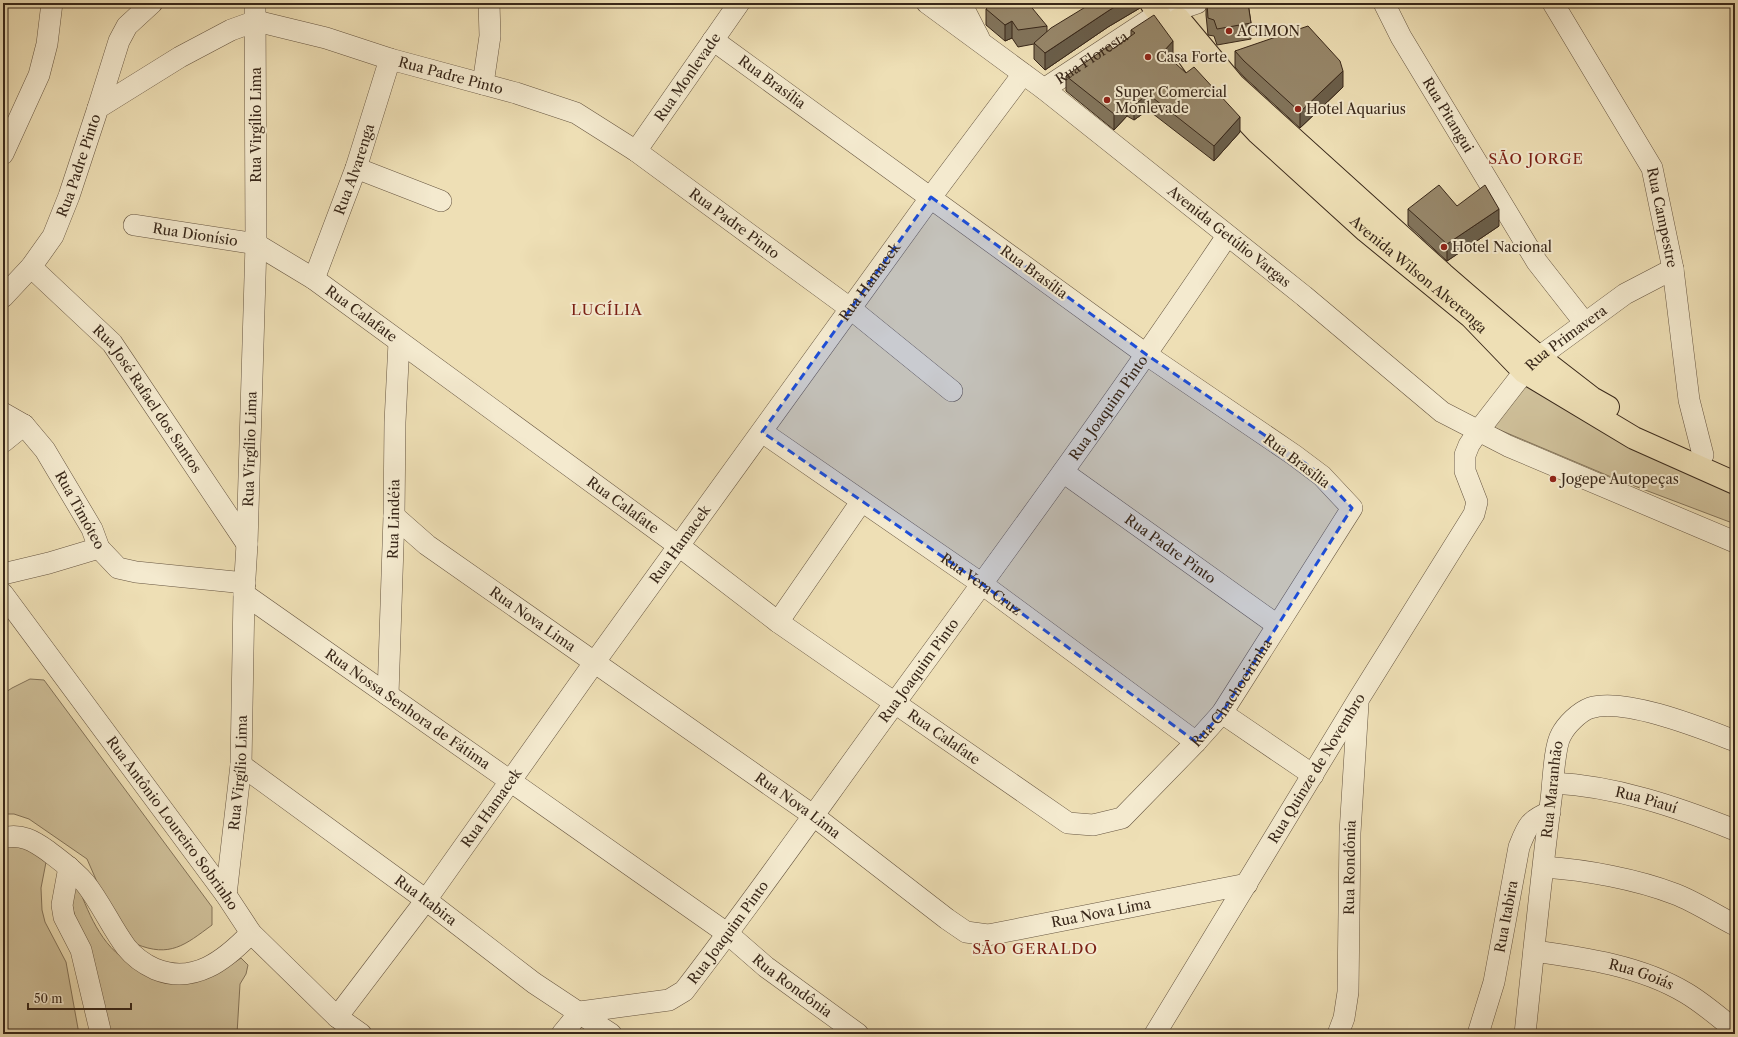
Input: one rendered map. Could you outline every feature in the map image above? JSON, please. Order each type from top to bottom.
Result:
[{"type":"main road","name":"Avenida Wilson Alverenga","points":[[1161,7],[1196,67],[1257,132],[1366,231],[1532,365],[1634,438],[1735,483]]},
{"type":"main road","name":"Avenida Wilson Alverenga","points":[[1532,365],[1647,429],[1704,456],[1735,468]]},
{"type":"street","points":[[3,154],[39,75],[47,44],[52,3]]},
{"type":"street","points":[[98,108],[122,36],[127,26],[152,3]]},
{"type":"street","points":[[483,84],[490,36],[489,3]]},
{"type":"street","name":"Rua Monlevade","points":[[636,151],[739,3]]},
{"type":"street","name":"Avenida Getúlio Vargas","points":[[927,3],[1044,89],[1304,296],[1442,412],[1508,446],[1735,542]]},
{"type":"street","name":"Avenida Getúlio Vargas","points":[[961,3],[981,42]]},
{"type":"street","name":"Rua Floresta","points":[[1044,89],[1161,7],[1197,3]]},
{"type":"street","name":"Rua Pitangui","points":[[1384,3],[1402,37],[1537,262],[1584,322]]},
{"type":"street","name":"Rua Campestre","points":[[1553,3],[1652,168],[1673,269],[1689,400],[1704,456]]},
{"type":"street","name":"Rua Padre Pinto","points":[[3,297],[31,267],[53,236],[69,196],[98,108],[180,57],[231,30],[255,12],[326,38],[390,59],[483,84],[576,114],[636,151],[851,309],[952,391]]},
{"type":"street","name":"Rua Virgílio Lima","points":[[226,895],[241,765],[244,589],[247,544],[256,244],[255,12]]},
{"type":"street","name":"Rua Brasília","points":[[713,40],[1147,355],[1294,455],[1322,476],[1352,508]]},
{"type":"street","name":"Rua Alvarenga","points":[[314,279],[356,168],[390,59]]},
{"type":"street","name":"Rua Hamacek","points":[[338,1017],[426,900],[594,663],[931,198],[1023,74]]},
{"type":"street","points":[[356,168],[441,201]]},
{"type":"street","name":"Rua Dionísio","points":[[134,225],[256,244]]},
{"type":"street","name":"Rua Joaquim Pinto","points":[[580,1012],[669,1000],[684,990],[728,934],[1063,472],[1147,355],[1227,236]]},
{"type":"street","name":"Rua Calafate","points":[[256,244],[314,279],[679,546],[778,622],[1068,823]]},
{"type":"street","name":"Rua José Rafael dos Santos","points":[[31,267],[112,343],[247,544]]},
{"type":"street","name":"Rua Primavera","points":[[1478,430],[1532,365],[1584,322],[1625,294],[1673,269]]},
{"type":"street","name":"Rua Lindéia","points":[[388,695],[394,516],[395,422],[399,342]]},
{"type":"street","name":"Rua Timóteo","points":[[3,413],[24,425],[45,450],[92,529],[99,548],[118,568],[244,589]]},
{"type":"street","points":[[3,442],[24,425]]},
{"type":"street","name":"Rua Quinze de Novembro","points":[[1155,1034],[1358,700],[1474,514],[1477,502],[1465,471],[1465,454],[1478,430]]},
{"type":"street","name":"Rua Vera Cruz","points":[[762,432],[861,502],[982,584],[1196,742]]},
{"type":"street","name":"Rua Padre Pinto","points":[[1063,472],[1277,625]]},
{"type":"street","points":[[778,622],[861,502]]},
{"type":"street","name":"Rua Chachoeirinha","points":[[1068,823],[1093,825],[1122,818],[1196,742],[1222,713],[1352,508]]},
{"type":"street","name":"Rua Nova Lima","points":[[394,516],[427,545],[814,816],[966,932],[988,936],[1247,884]]},
{"type":"street","points":[[3,574],[49,563],[99,548]]},
{"type":"street","name":"Rua Nossa Senhora de Fátima","points":[[244,589],[388,695],[728,934]]},
{"type":"street","name":"Rua Antônio Loureiro Sobrinho","points":[[3,594],[226,895],[251,933],[338,1017],[361,1034]]},
{"type":"street","name":"Rua Rondônia","points":[[1338,1034],[1344,1018],[1348,986],[1350,833],[1358,700]]},
{"type":"street","name":"Rua Maranhão","points":[[1525,1034],[1553,782],[1560,736],[1577,717],[1589,708],[1608,706],[1636,710],[1691,724],[1735,741]]},
{"type":"street","points":[[1222,713],[1313,775]]},
{"type":"street","name":"Rua Itabira","points":[[241,765],[426,900],[534,983],[580,1012],[611,1034]]},
{"type":"street","name":"Rua Piauí","points":[[1553,782],[1574,784],[1658,802],[1735,830]]},
{"type":"street","name":"Rua Itabira","points":[[1478,1034],[1494,982],[1519,847],[1525,832],[1535,818],[1550,812]]},
{"type":"street","points":[[3,838],[16,836],[28,839],[69,867],[96,899],[127,948],[148,966],[160,971],[174,975],[198,972],[234,951],[251,933]]},
{"type":"street","points":[[69,867],[62,905],[64,916],[81,950],[101,1034]]},
{"type":"street","points":[[1544,867],[1574,869],[1675,894],[1735,925]]},
{"type":"street","name":"Rua Rondônia","points":[[728,934],[766,967],[858,1034]]},
{"type":"street","name":"Rua Goiás","points":[[1534,951],[1570,956],[1639,972],[1686,993],[1735,1030]]},
{"type":"street","points":[[562,1034],[580,1012]]},
{"type":"highlighted area","points":[[931,197],[1147,355],[1294,455],[1322,476],[1352,508],[1222,713],[1196,742],[982,584],[762,432]]},
{"type":"shaded area","points":[[1528,382],[1735,488],[1735,524],[1616,479],[1488,425]]},
{"type":"shaded area","points":[[30,679],[44,680],[212,907],[212,925],[194,938],[177,947],[168,949],[158,950],[136,944],[101,891],[87,859],[29,819],[14,814],[3,814],[3,694]]},
{"type":"shaded area","points":[[15,844],[47,857],[41,888],[42,910],[45,922],[66,962],[79,1034],[3,1034],[3,845]]},
{"type":"shaded area","points":[[78,886],[93,921],[107,943],[125,960],[137,966],[232,964],[241,958],[248,965],[246,974],[240,984],[237,1034],[106,1034],[68,890]]},
{"type":"building","points":[[992,3],[1028,3],[1047,26],[1018,30],[1012,21],[1005,25],[986,9]]},
{"type":"building","points":[[1092,3],[1121,3],[1045,53],[1034,43],[1051,28]]},
{"type":"building","points":[[1207,3],[1248,3],[1251,23],[1217,29],[1214,20],[1208,18]]},
{"type":"building","points":[[1154,15],[1173,41],[1163,52],[1186,73],[1194,67],[1240,117],[1214,146],[1148,94],[1134,105],[1127,100],[1114,114],[1066,76],[1110,45],[1113,49],[1135,33],[1131,30]]},
{"type":"building","name":"Hotel Aquarius","points":[[1308,26],[1340,61],[1343,71],[1300,112],[1235,51]]},
{"type":"building","points":[[1439,185],[1457,206],[1485,185],[1499,209],[1447,244],[1408,209]]},
{"type":"place","name":"ACIMON","points":[[1229,31]]},
{"type":"place","name":"Casa Forte","points":[[1148,57]]},
{"type":"place","name":"Super Comercial Monlevade","points":[[1107,100]]},
{"type":"place","name":"Hotel Aquarius","points":[[1298,109]]},
{"type":"place","name":"Hotel Nacional","points":[[1444,247]]},
{"type":"place","name":"Jogepe Autopeças","points":[[1553,479]]},
{"type":"district","name":"SÃO JORGE","points":[[1536,159]]},
{"type":"district","name":"LUCÍLIA","points":[[607,310]]},
{"type":"district","name":"SÃO GERALDO","points":[[1035,949]]}]
